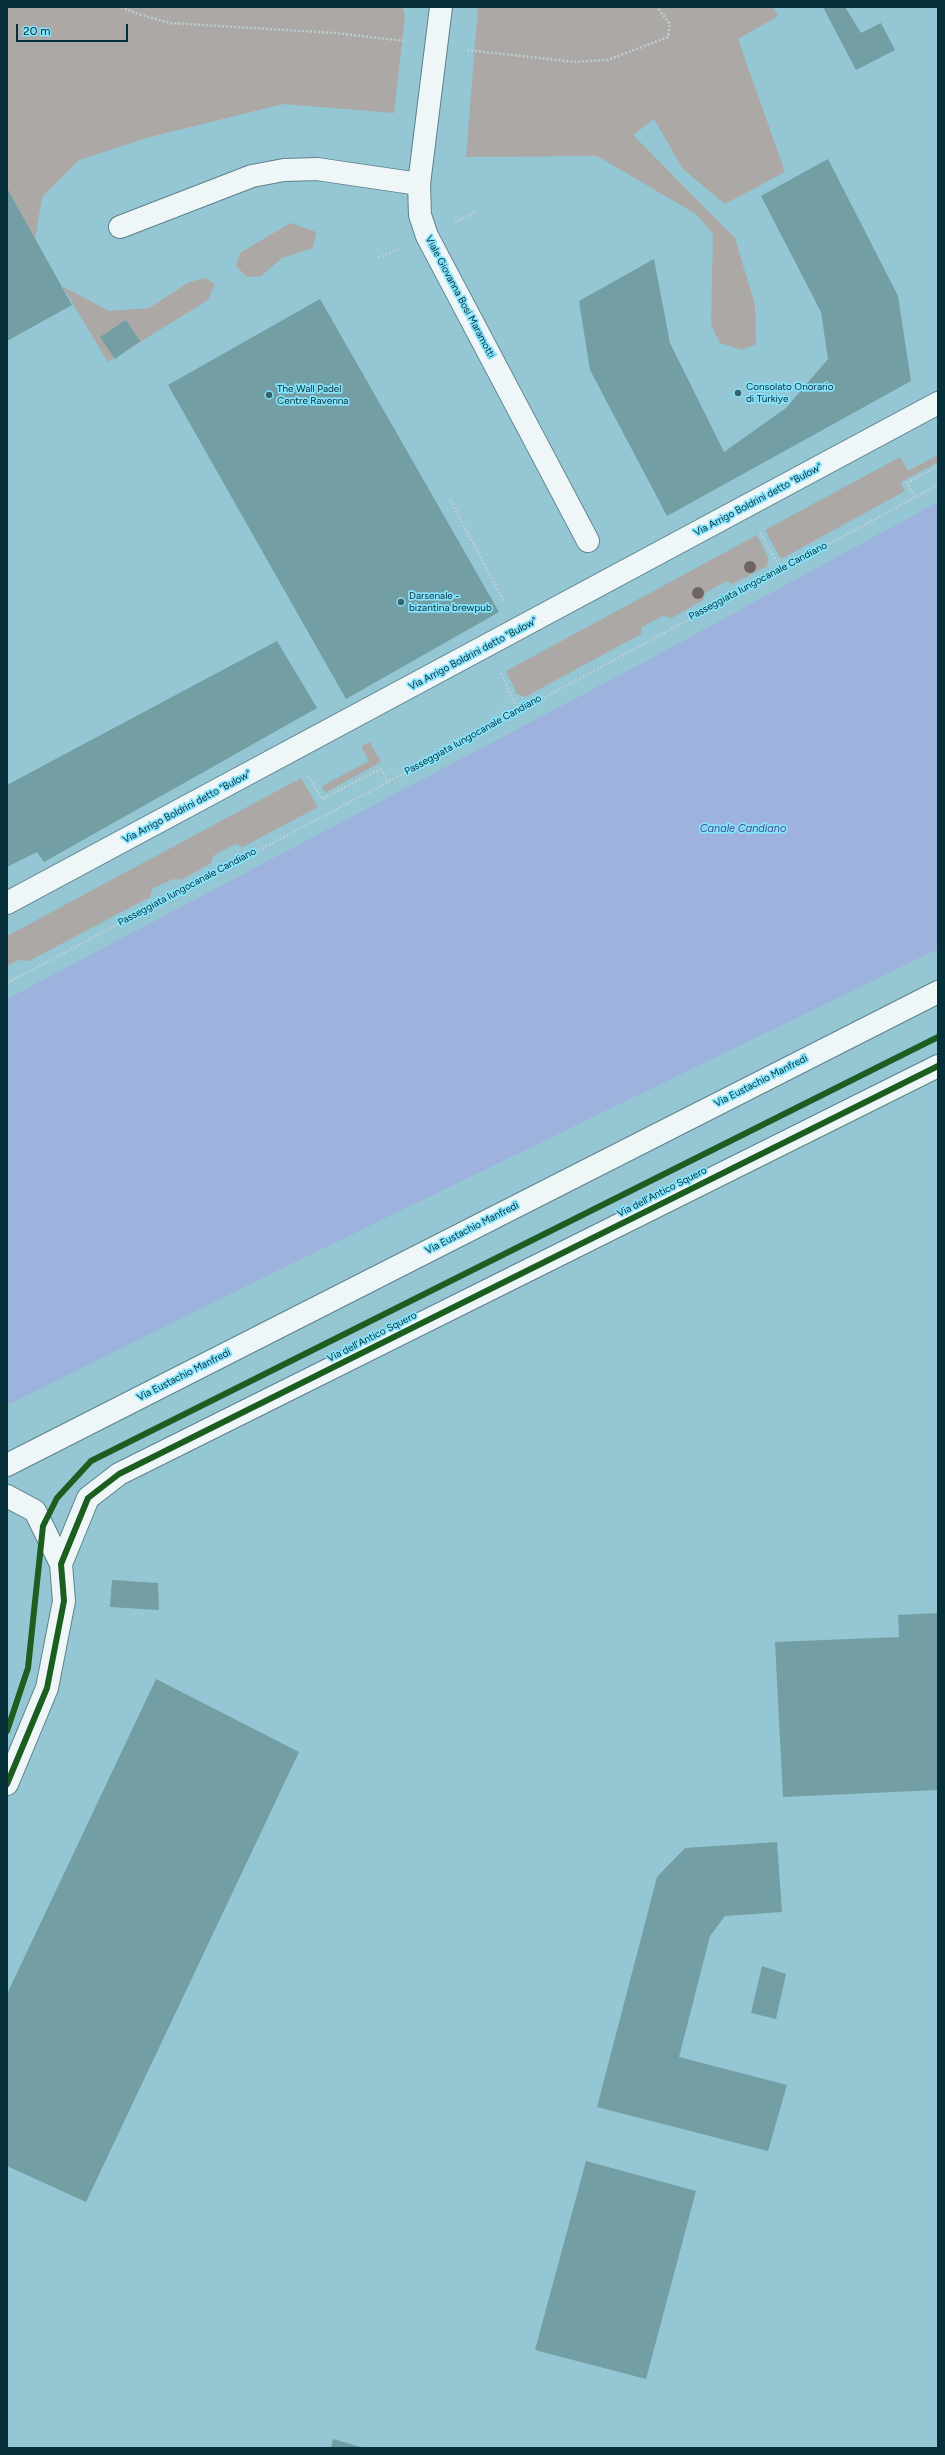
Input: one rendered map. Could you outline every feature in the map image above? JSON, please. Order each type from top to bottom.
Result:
[{"type":"street","name":"Viale Giovanna Bosi Maramotti","points":[[441,7],[419,184],[420,215],[427,236],[588,541]]},
{"type":"street","points":[[120,227],[252,176],[284,170],[317,169],[419,184]]},
{"type":"street","name":"Via Arrigo Boldrini detto \"Bulow\"","points":[[7,903],[519,630],[938,403]]},
{"type":"street","name":"Via Eustachio Manfredi","points":[[7,1465],[938,992]]},
{"type":"street","name":"Via dell'Antico Squero","points":[[7,1784],[47,1688],[64,1601],[61,1564],[88,1498],[119,1474],[938,1066]]},
{"type":"street","points":[[7,1496],[35,1511],[61,1564]]},
{"type":"path","points":[[915,497],[907,483],[938,466]]},
{"type":"path","points":[[450,500],[519,630]]},
{"type":"path","points":[[764,541],[781,569]]},
{"type":"path","points":[[505,681],[518,710]]},
{"type":"path","points":[[293,750],[322,799],[381,769],[388,782]]},
{"type":"shaded area","points":[[7,7],[403,7],[405,16],[394,113],[283,104],[150,137],[79,160],[42,197],[35,239],[7,188]]},
{"type":"shaded area","points":[[478,7],[773,7],[778,16],[738,39],[785,172],[725,204],[683,169],[654,119],[633,135],[735,238],[755,305],[756,344],[742,350],[720,343],[711,325],[713,234],[696,214],[597,156],[466,157]]},
{"type":"shaded area","points":[[290,223],[316,232],[313,248],[282,258],[261,276],[247,277],[236,266],[240,253]]},
{"type":"shaded area","points":[[206,278],[215,284],[208,300],[108,362],[62,286],[109,311],[149,308],[189,282]]},
{"type":"shaded area","points":[[938,455],[938,462],[901,482],[905,491],[781,559],[765,530],[900,457],[908,471]]},
{"type":"shaded area","points":[[757,535],[768,558],[767,566],[733,584],[726,581],[705,593],[703,600],[672,618],[663,616],[642,627],[641,634],[525,697],[517,694],[506,671]]},
{"type":"shaded area","points":[[370,742],[381,762],[325,793],[322,786],[369,761],[361,746]]},
{"type":"shaded area","points":[[301,778],[318,807],[243,847],[235,844],[213,856],[211,863],[181,880],[173,879],[152,889],[150,897],[29,961],[18,960],[7,966],[7,936]]},
{"type":"water","name":"Canale Candiano","points":[[938,502],[938,949],[244,1287],[7,1405],[7,999],[637,666]]},
{"type":"building","points":[[823,7],[845,7],[861,33],[881,23],[895,50],[856,70]]},
{"type":"building","points":[[828,159],[898,296],[911,381],[667,516],[590,370],[579,301],[654,259],[670,343],[724,452],[786,408],[828,359],[821,312],[761,196]]},
{"type":"building","points":[[7,188],[72,305],[7,341]]},
{"type":"building","points":[[320,299],[499,612],[346,699],[168,385]]},
{"type":"building","points":[[126,320],[140,341],[115,359],[100,337]]},
{"type":"building","points":[[277,641],[317,708],[44,862],[37,852],[7,867],[7,785]]},
{"type":"building","points":[[112,1580],[158,1583],[159,1610],[110,1607]]},
{"type":"building","points":[[938,1613],[938,1790],[783,1797],[775,1642],[899,1637],[898,1615]]},
{"type":"building","points":[[156,1679],[299,1752],[86,2202],[7,2166],[7,1994]]},
{"type":"building","points":[[777,1842],[782,1912],[725,1916],[710,1936],[679,2057],[787,2085],[768,2151],[597,2107],[657,1877],[685,1848]]},
{"type":"building","points":[[762,1966],[786,1974],[776,2019],[751,2013]]},
{"type":"building","points":[[586,2161],[696,2191],[646,2379],[535,2350]]},
{"type":"building","points":[[333,2439],[364,2448],[331,2448]]},
{"type":"cycle path","points":[[7,1731],[28,1668],[43,1526],[57,1498],[91,1461],[938,1037]]},
{"type":"cycle path","points":[[7,1784],[47,1688],[64,1601],[61,1564],[88,1498],[119,1474],[938,1066]]},
{"type":"place","name":"Consolato Onorario di Türkiye","points":[[738,393]]},
{"type":"place","name":"The Wall Padel Centre Ravenna","points":[[269,395]]},
{"type":"place","name":"Darsenale - bizantina brewpub","points":[[401,602]]}]
